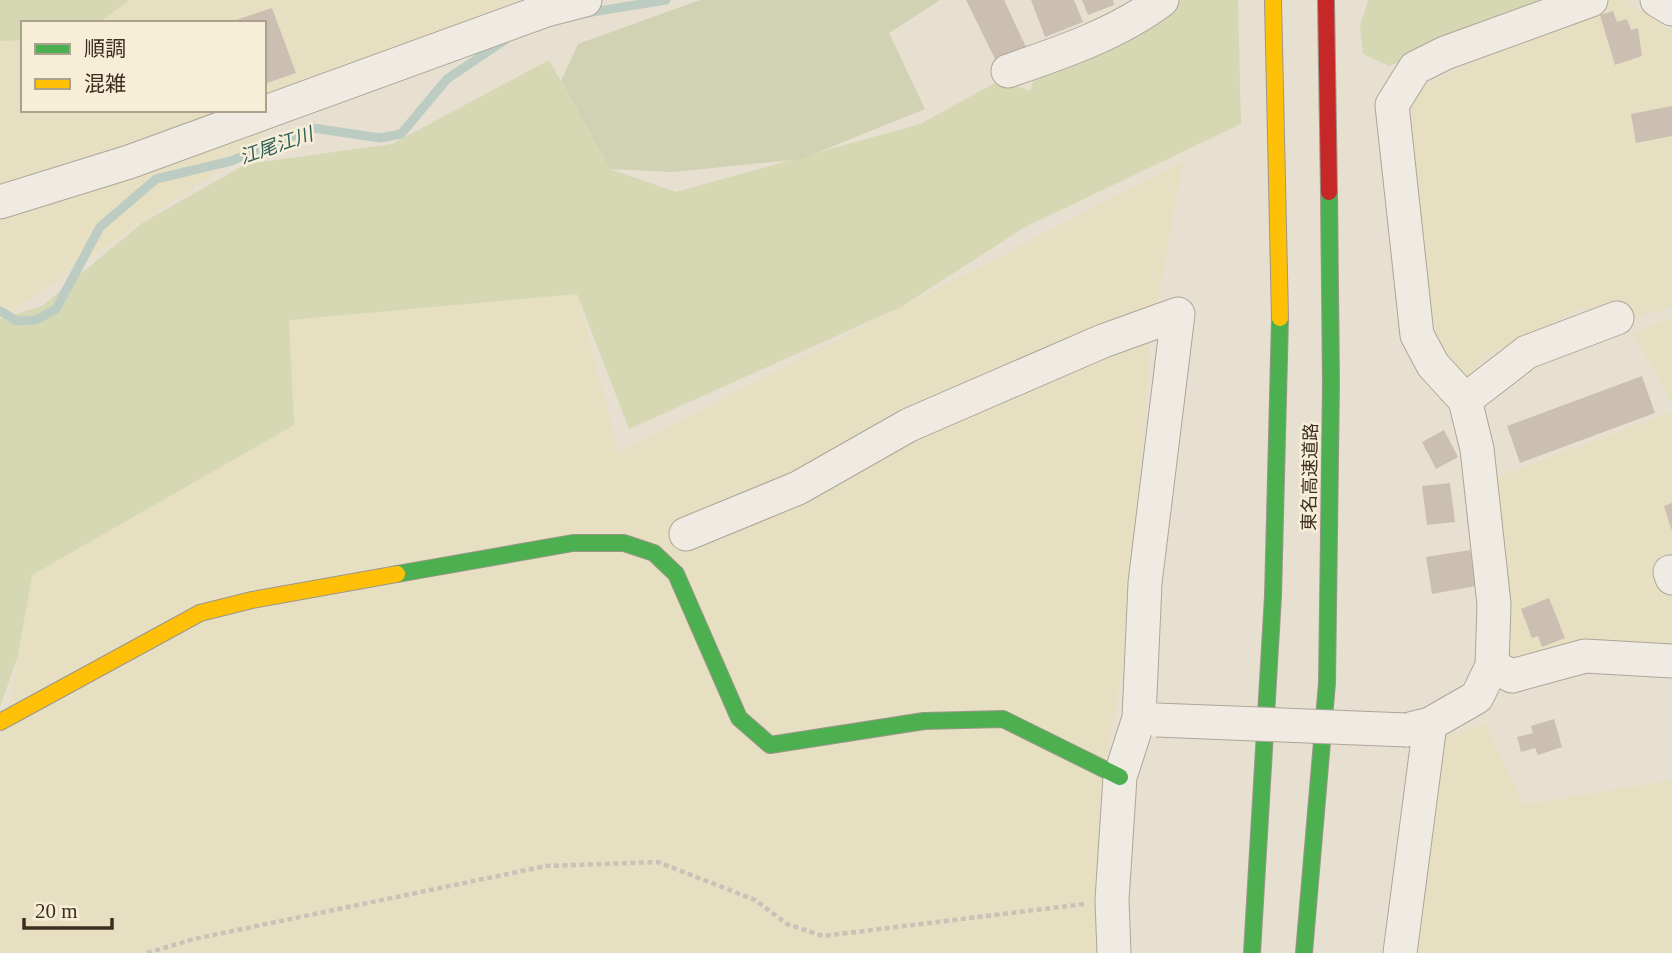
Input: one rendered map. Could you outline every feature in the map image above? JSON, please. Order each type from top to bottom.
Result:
[{"type":"main road","name":"東名高速道路","points":[[1252,953],[1273,660],[1281,442],[1273,0]]},
{"type":"main road","name":"東名高速道路","points":[[1304,953],[1327,683],[1331,383],[1326,0]]},
{"type":"main road","points":[[0,722],[200,613],[252,600],[573,543],[624,543],[654,553],[676,574],[739,718],[770,745],[924,721],[1003,719],[1120,777]]},
{"type":"street","points":[[0,202],[129,162],[546,10],[585,0]]},
{"type":"street","points":[[1008,71],[1077,47],[1146,12],[1162,0]]},
{"type":"street","points":[[1148,719],[1418,727],[1478,696],[1492,666],[1494,604],[1477,449],[1465,400],[1433,365],[1417,335],[1392,105],[1415,68],[1445,53],[1591,0]]},
{"type":"street","points":[[1657,0],[1672,9]]},
{"type":"street","points":[[686,534],[799,488],[909,425],[1103,341],[1178,314],[1145,583],[1148,719],[1120,777],[1112,900],[1114,953]]},
{"type":"street","points":[[1465,400],[1527,352],[1617,317]]},
{"type":"street","points":[[1492,666],[1512,676],[1585,656],[1672,662]]},
{"type":"street","points":[[1401,953],[1418,727]]},
{"type":"path","points":[[147,953],[194,939],[546,866],[659,862],[755,900],[787,924],[823,936],[1112,900]]},
{"type":"shaded area","points":[[130,0],[518,0],[344,69],[231,161],[0,319],[0,37],[21,37],[21,112],[266,112],[266,21],[101,21]]},
{"type":"shaded area","points":[[1609,0],[1625,0],[1672,31],[1672,307],[1627,320],[1581,308],[1486,356],[1465,381],[1427,329],[1408,110],[1427,83]]},
{"type":"shaded area","points":[[1183,162],[1150,345],[1130,623],[1100,799],[1103,953],[0,953],[0,736],[10,703],[34,563],[286,430],[289,320],[577,294],[619,452]]},
{"type":"shaded area","points":[[1672,318],[1672,404],[1633,333]]},
{"type":"shaded area","points":[[1672,412],[1672,646],[1577,640],[1510,659],[1494,478]]},
{"type":"shaded area","points":[[1486,724],[1523,805],[1672,780],[1672,953],[1411,953],[1439,738]]},
{"type":"green space","points":[[0,0],[130,0],[101,21],[21,21],[21,40],[0,41]]},
{"type":"green space","points":[[700,0],[940,0],[889,33],[925,109],[801,159],[673,172],[610,169],[561,81],[578,44]]},
{"type":"green space","points":[[1142,0],[1238,0],[1241,124],[1025,227],[901,307],[629,429],[577,294],[289,320],[294,425],[32,575],[18,656],[0,707],[0,319],[42,306],[142,223],[246,164],[392,144],[549,60],[610,169],[676,192],[920,124],[1000,80],[1030,91],[1039,61]]},
{"type":"green space","points":[[1368,0],[1564,0],[1389,66],[1363,54],[1360,26]]},
{"type":"building","points":[[966,0],[1004,0],[1026,47],[996,61]]},
{"type":"building","points":[[1031,0],[1074,0],[1083,22],[1045,37]]},
{"type":"building","points":[[1082,0],[1113,0],[1114,5],[1088,15]]},
{"type":"building","points":[[272,8],[296,73],[266,83],[266,21],[233,21]]},
{"type":"building","points":[[1613,11],[1617,22],[1627,19],[1631,30],[1638,28],[1642,56],[1615,65],[1600,15]]},
{"type":"building","points":[[1672,106],[1672,136],[1636,143],[1631,114]]},
{"type":"building","points":[[1642,376],[1655,413],[1520,463],[1507,426]]},
{"type":"building","points":[[1444,430],[1458,457],[1436,469],[1422,442]]},
{"type":"building","points":[[1450,483],[1455,522],[1427,525],[1422,486]]},
{"type":"building","points":[[1672,503],[1672,529],[1671,529],[1664,506]]},
{"type":"building","points":[[1470,550],[1476,586],[1432,594],[1426,557]]},
{"type":"building","points":[[1549,598],[1565,638],[1542,647],[1538,636],[1532,638],[1521,609]]},
{"type":"building","points":[[1554,719],[1562,747],[1538,755],[1535,748],[1521,752],[1517,737],[1533,733],[1531,726]]},
{"type":"waterway","name":"江尾江川","points":[[586,13],[666,0]]},
{"type":"waterway","name":"江尾江川","points":[[0,311],[17,321],[36,320],[56,309],[100,227],[156,179],[231,161],[313,128],[380,138],[401,134],[447,79],[505,40]]},
{"type":"traffic: fast","points":[[1304,953],[1327,683],[1331,383],[1329,192]]},
{"type":"traffic: fast","points":[[1252,953],[1273,596],[1280,318]]},
{"type":"traffic: fast","points":[[397,574],[573,543],[624,543],[654,553],[676,574],[739,718],[770,745],[924,721],[1003,719],[1120,777]]},
{"type":"traffic: slow","points":[[1273,0],[1280,318]]},
{"type":"traffic: slow","points":[[0,722],[200,613],[252,600],[397,574]]},
{"type":"traffic: jam","points":[[1326,0],[1329,192]]}]
